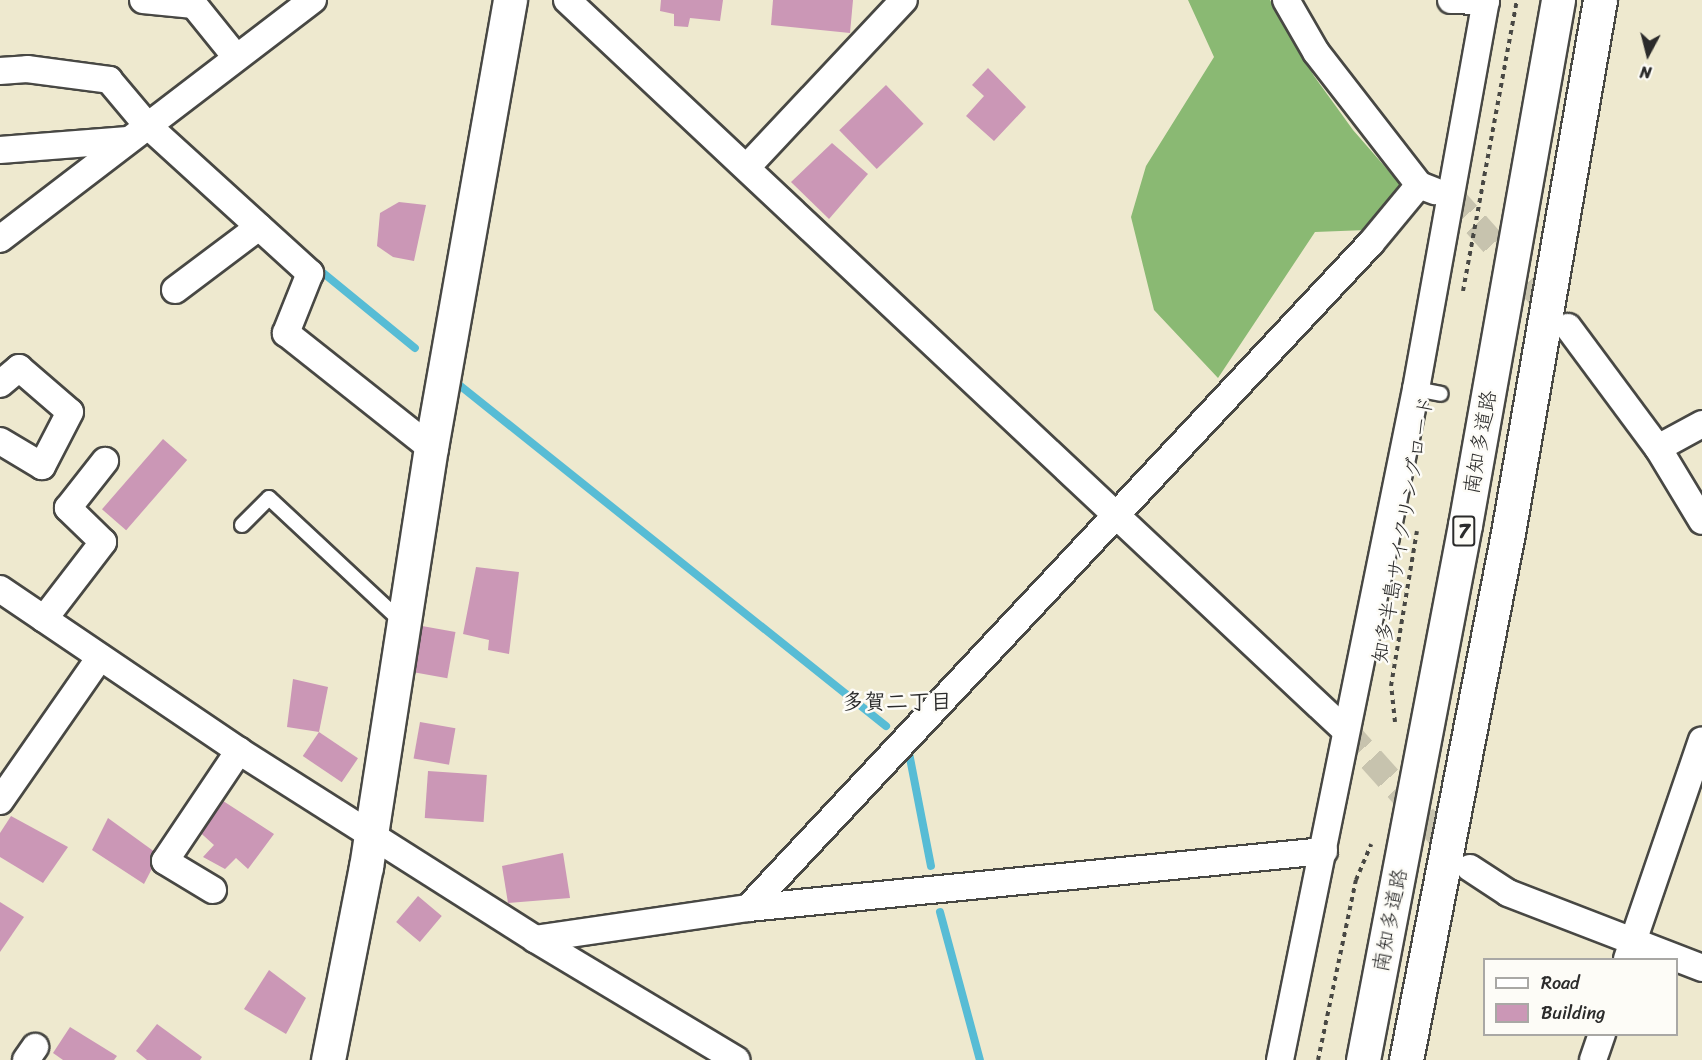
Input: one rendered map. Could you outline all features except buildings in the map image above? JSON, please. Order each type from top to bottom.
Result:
[{"type":"main road","points":[[328,1060],[370,834],[431,448],[510,0]]},
{"type":"main road","name":"南知多道路","points":[[1363,1060],[1463,537],[1558,0]]},
{"type":"main road","name":"南知多道路","points":[[1406,1060],[1508,533],[1600,0]]},
{"type":"street","points":[[143,0],[194,5],[236,57]]},
{"type":"street","points":[[0,239],[137,132],[313,0]]},
{"type":"street","points":[[567,0],[1345,730]]},
{"type":"street","points":[[747,167],[904,0]]},
{"type":"street","points":[[1286,0],[1316,52],[1419,185],[1450,195]]},
{"type":"street","points":[[1280,1060],[1324,851],[1345,730],[1416,389],[1486,0],[1451,0]]},
{"type":"street","points":[[0,71],[27,69],[110,80],[137,132],[259,227],[310,273],[286,333],[431,448]]},
{"type":"street","points":[[0,150],[137,132]]},
{"type":"street","points":[[747,908],[1371,243],[1419,185]]},
{"type":"street","points":[[175,290],[259,227]]},
{"type":"street","points":[[1568,327],[1658,448],[1702,521]]},
{"type":"street","points":[[0,384],[19,368],[70,412],[42,466],[0,441]]},
{"type":"street","points":[[1658,448],[1702,424]]},
{"type":"street","points":[[44,619],[103,542],[68,508],[105,461]]},
{"type":"street","points":[[0,589],[239,751],[719,1056]]},
{"type":"street","points":[[0,801],[100,657]]},
{"type":"street","points":[[1630,952],[1702,740]]},
{"type":"street","points":[[213,890],[165,861],[239,751]]},
{"type":"street","points":[[535,939],[747,908],[1324,851]]},
{"type":"street","points":[[1470,868],[1508,893],[1630,952],[1657,958]]},
{"type":"street","points":[[1678,963],[1702,968]]},
{"type":"street","points":[[1593,1060],[1602,1036]]},
{"type":"lane","points":[[1416,389],[1441,394]]},
{"type":"lane","points":[[242,525],[269,498],[402,622]]},
{"type":"path","points":[[1461,299],[1517,0]]},
{"type":"path","name":"知多半島サイクリングロード","points":[[1395,728],[1391,686],[1419,523]]},
{"type":"path","points":[[1318,1060],[1356,880],[1372,841]]},
{"type":"green space","points":[[1188,0],[1270,0],[1314,76],[1353,130],[1400,184],[1366,230],[1315,232],[1218,378],[1154,310],[1131,217],[1146,166],[1214,57]]},
{"type":"waterway","points":[[322,272],[415,348]]},
{"type":"waterway","points":[[458,384],[886,726]]},
{"type":"waterway","points":[[909,753],[931,866]]},
{"type":"waterway","points":[[940,912],[980,1060]]},
{"type":"tunnel","points":[[1450,195],[1556,314]]},
{"type":"tunnel","points":[[1345,730],[1457,855]]},
{"type":"district","name":"多賀二丁目","points":[[897,702]]}]
